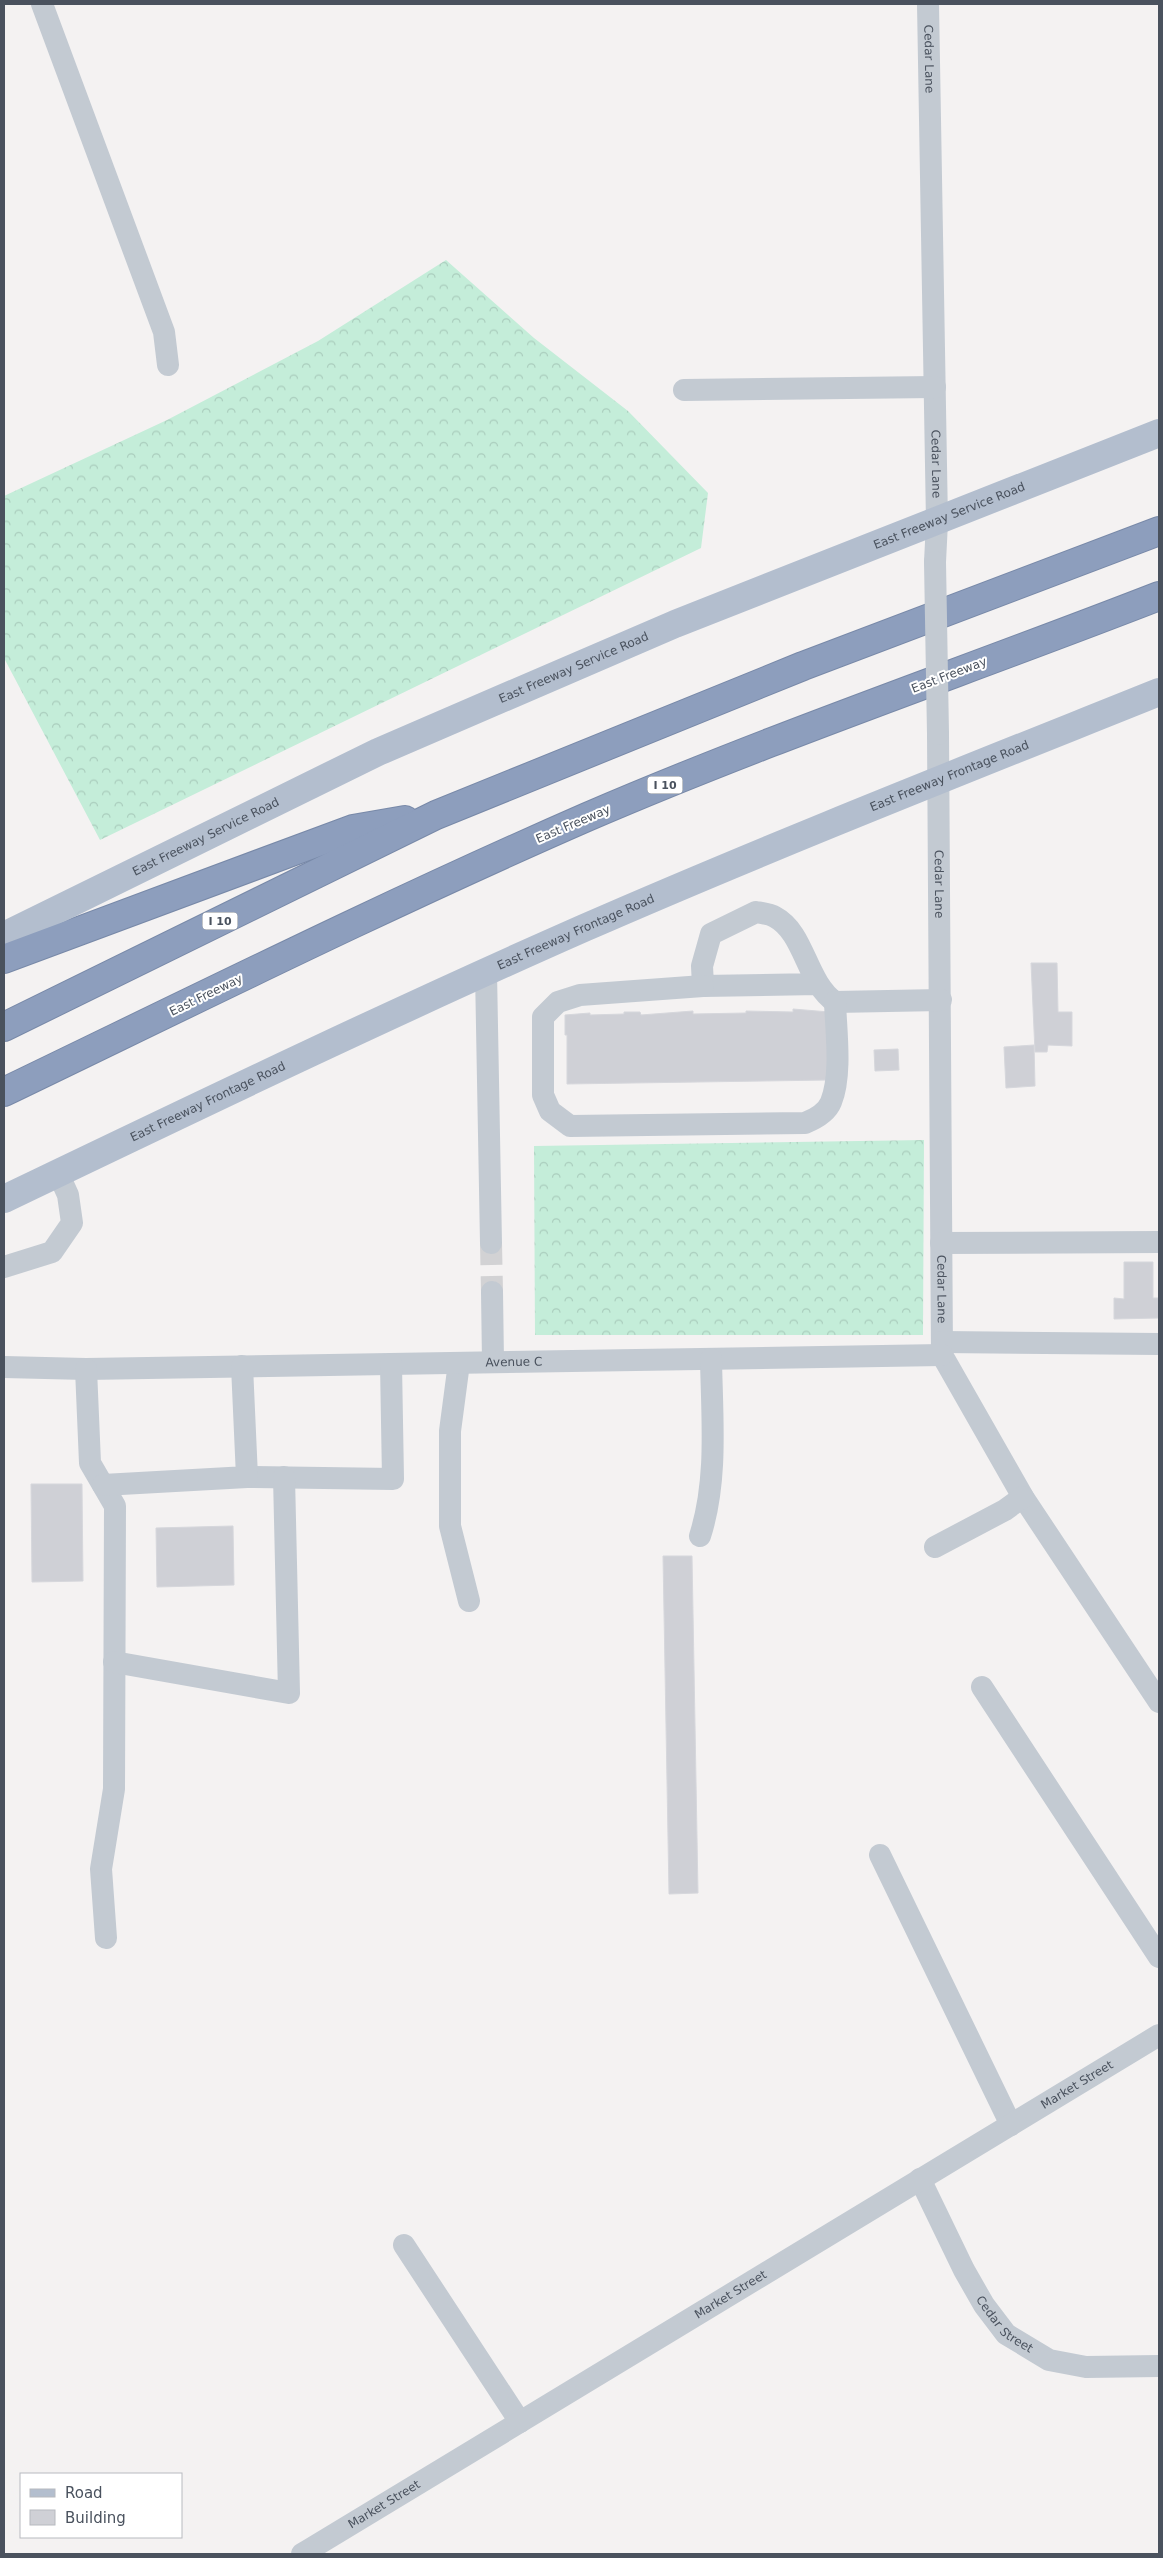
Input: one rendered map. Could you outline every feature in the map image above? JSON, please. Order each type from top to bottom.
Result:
[{"type":"highway","name":"I 10","points":[[4,1027],[436,815],[803,666],[1159,531]]},
{"type":"highway","name":"East Freeway","points":[[4,1092],[458,874],[589,816],[914,688],[1159,596]]},
{"type":"highway","points":[[4,959],[353,829],[436,815]]},
{"type":"highway","points":[[4,1112],[184,1006]]},
{"type":"main road","name":"East Freeway Service Road","points":[[4,936],[378,752],[675,624],[1159,433]]},
{"type":"main road","name":"East Freeway Frontage Road","points":[[4,1199],[486,972],[587,927],[939,780],[1159,692]]},
{"type":"street","points":[[42,4],[164,332],[168,365]]},
{"type":"street","name":"Cedar Lane","points":[[928,4],[937,522],[935,562],[941,1000],[942,1349],[1024,1497],[1159,1702]]},
{"type":"street","points":[[684,390],[934,387]]},
{"type":"street","points":[[703,986],[702,966],[711,934],[756,912],[776,917],[794,936],[824,994],[836,1002],[941,1000]]},
{"type":"street","points":[[486,972],[491,1243]]},
{"type":"street","points":[[818,984],[703,986],[580,995],[558,1002],[543,1017],[543,1095],[550,1111],[570,1126],[805,1123],[817,1118],[831,1103],[836,1078],[836,1002]]},
{"type":"street","points":[[4,1268],[52,1252],[72,1222],[68,1195],[58,1173]]},
{"type":"street","points":[[941,1243],[1159,1242]]},
{"type":"street","points":[[492,1292],[493,1362]]},
{"type":"street","name":"Avenue C","points":[[4,1367],[86,1369],[711,1359],[942,1349],[1159,1344]]},
{"type":"street","points":[[700,1536],[708,1510],[712,1467],[711,1359]]},
{"type":"street","points":[[459,1363],[450,1431],[450,1526],[469,1601]]},
{"type":"street","points":[[103,1485],[247,1477],[394,1479],[391,1364]]},
{"type":"street","points":[[242,1366],[247,1477]]},
{"type":"street","points":[[86,1369],[90,1463],[115,1506],[114,1789],[101,1869],[106,1938]]},
{"type":"street","points":[[114,1662],[289,1693],[284,1477]]},
{"type":"street","points":[[935,1547],[1005,1510],[1024,1497]]},
{"type":"street","points":[[982,1687],[1159,1956]]},
{"type":"street","points":[[880,1855],[1011,2125]]},
{"type":"street","name":"Market Street","points":[[302,2554],[1159,2034]]},
{"type":"street","name":"Cedar Street","points":[[920,2180],[964,2270],[984,2305],[1006,2334],[1050,2360],[1086,2367],[1159,2366]]},
{"type":"street","points":[[404,2245],[520,2422]]},
{"type":"green space","points":[[446,260],[534,338],[628,411],[708,493],[701,548],[100,840],[4,658],[4,496],[167,420],[318,341]]},
{"type":"green space","points":[[924,1140],[923,1335],[535,1335],[534,1146]]},
{"type":"building","points":[[1031,963],[1057,963],[1058,1012],[1072,1012],[1072,1046],[1048,1045],[1047,1052],[1035,1052]]},
{"type":"building","points":[[793,1009],[829,1012],[829,1080],[567,1084],[565,1015],[640,1012],[641,1015],[693,1011],[693,1014],[746,1013],[746,1011],[793,1012]]},
{"type":"building","points":[[1034,1045],[1035,1086],[1006,1088],[1004,1047]]},
{"type":"building","points":[[898,1049],[899,1070],[875,1071],[874,1050]]},
{"type":"building","points":[[1124,1262],[1153,1262],[1153,1298],[1159,1298],[1159,1318],[1114,1319],[1114,1298],[1124,1299]]},
{"type":"building","points":[[31,1484],[82,1484],[83,1581],[32,1582]]},
{"type":"building","points":[[233,1526],[234,1585],[157,1587],[156,1528]]},
{"type":"building","points":[[663,1556],[692,1556],[698,1893],[669,1894]]},
{"type":"tunnel","points":[[491,1243],[492,1292]]}]
